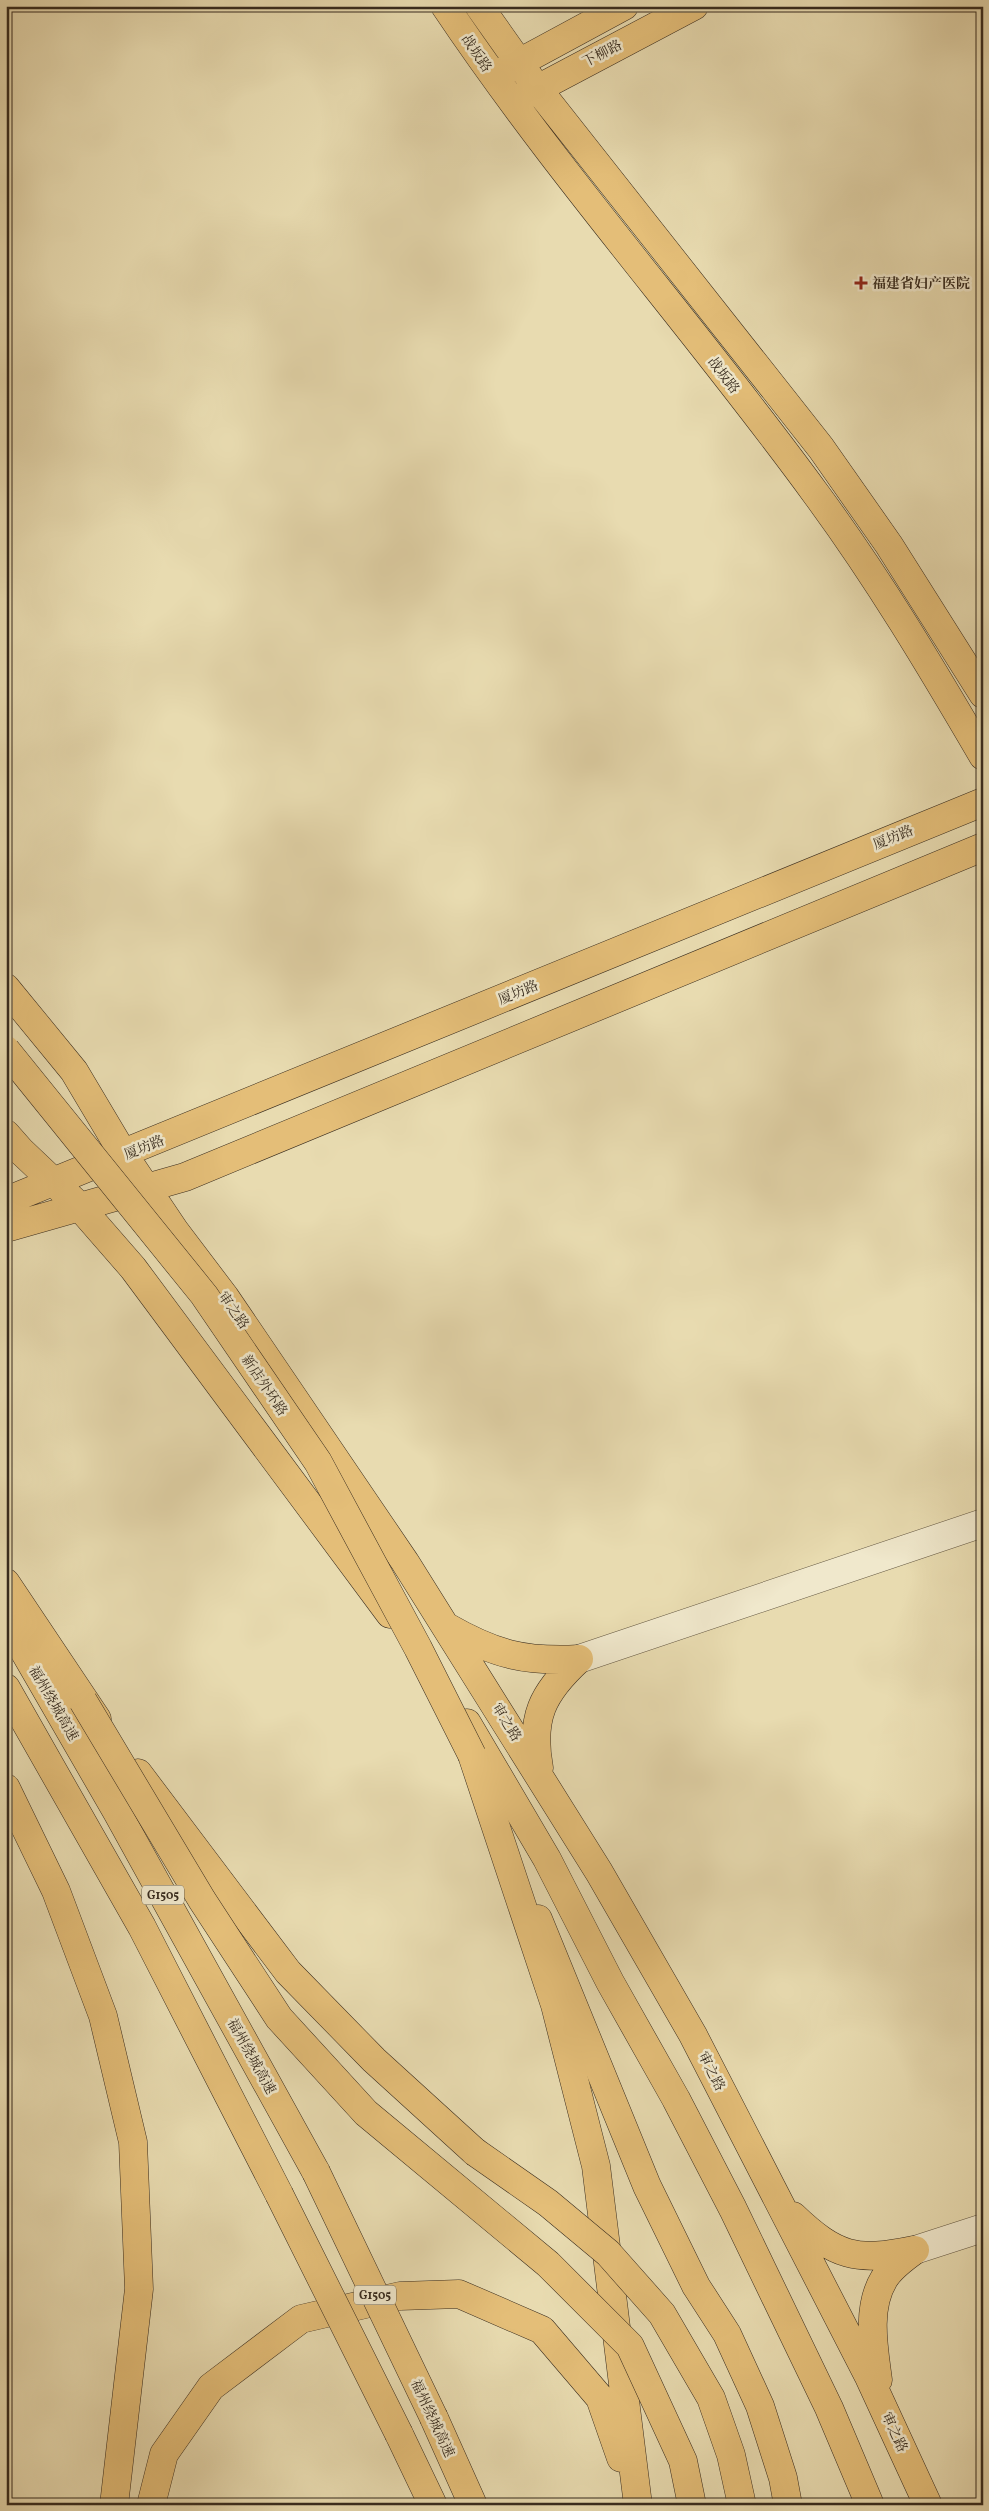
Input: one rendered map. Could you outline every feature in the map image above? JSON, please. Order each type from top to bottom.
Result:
[{"type":"main road","name":"战坂路","points":[[445,6],[512,103],[823,503],[893,605],[983,756]]},
{"type":"main road","name":"战坂路","points":[[479,6],[517,63],[821,448],[889,545],[983,694]]},
{"type":"main road","points":[[493,77],[624,6]]},
{"type":"main road","name":"下柳路","points":[[512,103],[694,6]]},
{"type":"main road","name":"厦坊路","points":[[6,1202],[983,802]]},
{"type":"main road","points":[[6,1228],[185,1177],[983,848]]},
{"type":"main road","name":"审之路","points":[[6,988],[74,1071],[124,1155],[174,1231],[231,1305],[405,1562],[599,1872],[693,2035],[880,2399],[928,2505]]},
{"type":"main road","name":"新店外环路","points":[[6,1050],[204,1295],[318,1462],[418,1648],[472,1755]]},
{"type":"main road","points":[[6,1134],[79,1206],[133,1268],[434,1673],[463,1716],[548,1859],[610,1982],[676,2099],[733,2209],[829,2408],[870,2505]]},
{"type":"main road","points":[[6,1583],[83,1701],[202,1900],[279,2018],[366,2113],[548,2264],[630,2346],[684,2461],[692,2505]]},
{"type":"main road","name":"福州绕城高速","points":[[6,1620],[117,1812],[316,2172],[434,2418],[473,2505]]},
{"type":"main road","points":[[445,1625],[488,1649],[517,1657],[547,1661],[579,1659]]},
{"type":"main road","points":[[541,1778],[536,1747],[537,1718],[554,1685],[579,1659]]},
{"type":"main road","name":"G1505","points":[[6,1688],[142,1928],[279,2194],[433,2505]]},
{"type":"main road","points":[[83,1701],[288,1972],[374,2060],[475,2152],[548,2203],[608,2253],[662,2314],[711,2398],[730,2455],[742,2505]]},
{"type":"main road","points":[[472,1755],[555,2005],[596,2166],[638,2505]]},
{"type":"main road","points":[[472,1755],[647,2186],[696,2286],[728,2334],[760,2406],[783,2478],[788,2505]]},
{"type":"main road","points":[[6,1788],[56,1891],[104,2016],[132,2142],[139,2289],[114,2505]]},
{"type":"main road","points":[[781,2205],[810,2232],[842,2252],[872,2257],[915,2250]]},
{"type":"main road","points":[[880,2399],[874,2343],[877,2295],[884,2279],[915,2250]]},
{"type":"main road","points":[[151,2505],[164,2454],[211,2386],[301,2319],[400,2296],[459,2294],[542,2330],[600,2398],[638,2505]]},
{"type":"street","points":[[579,1659],[983,1523]]},
{"type":"street","points":[[915,2250],[983,2228]]},
{"type":"place","name":"福建省妇产医院","points":[[861,283]]}]
